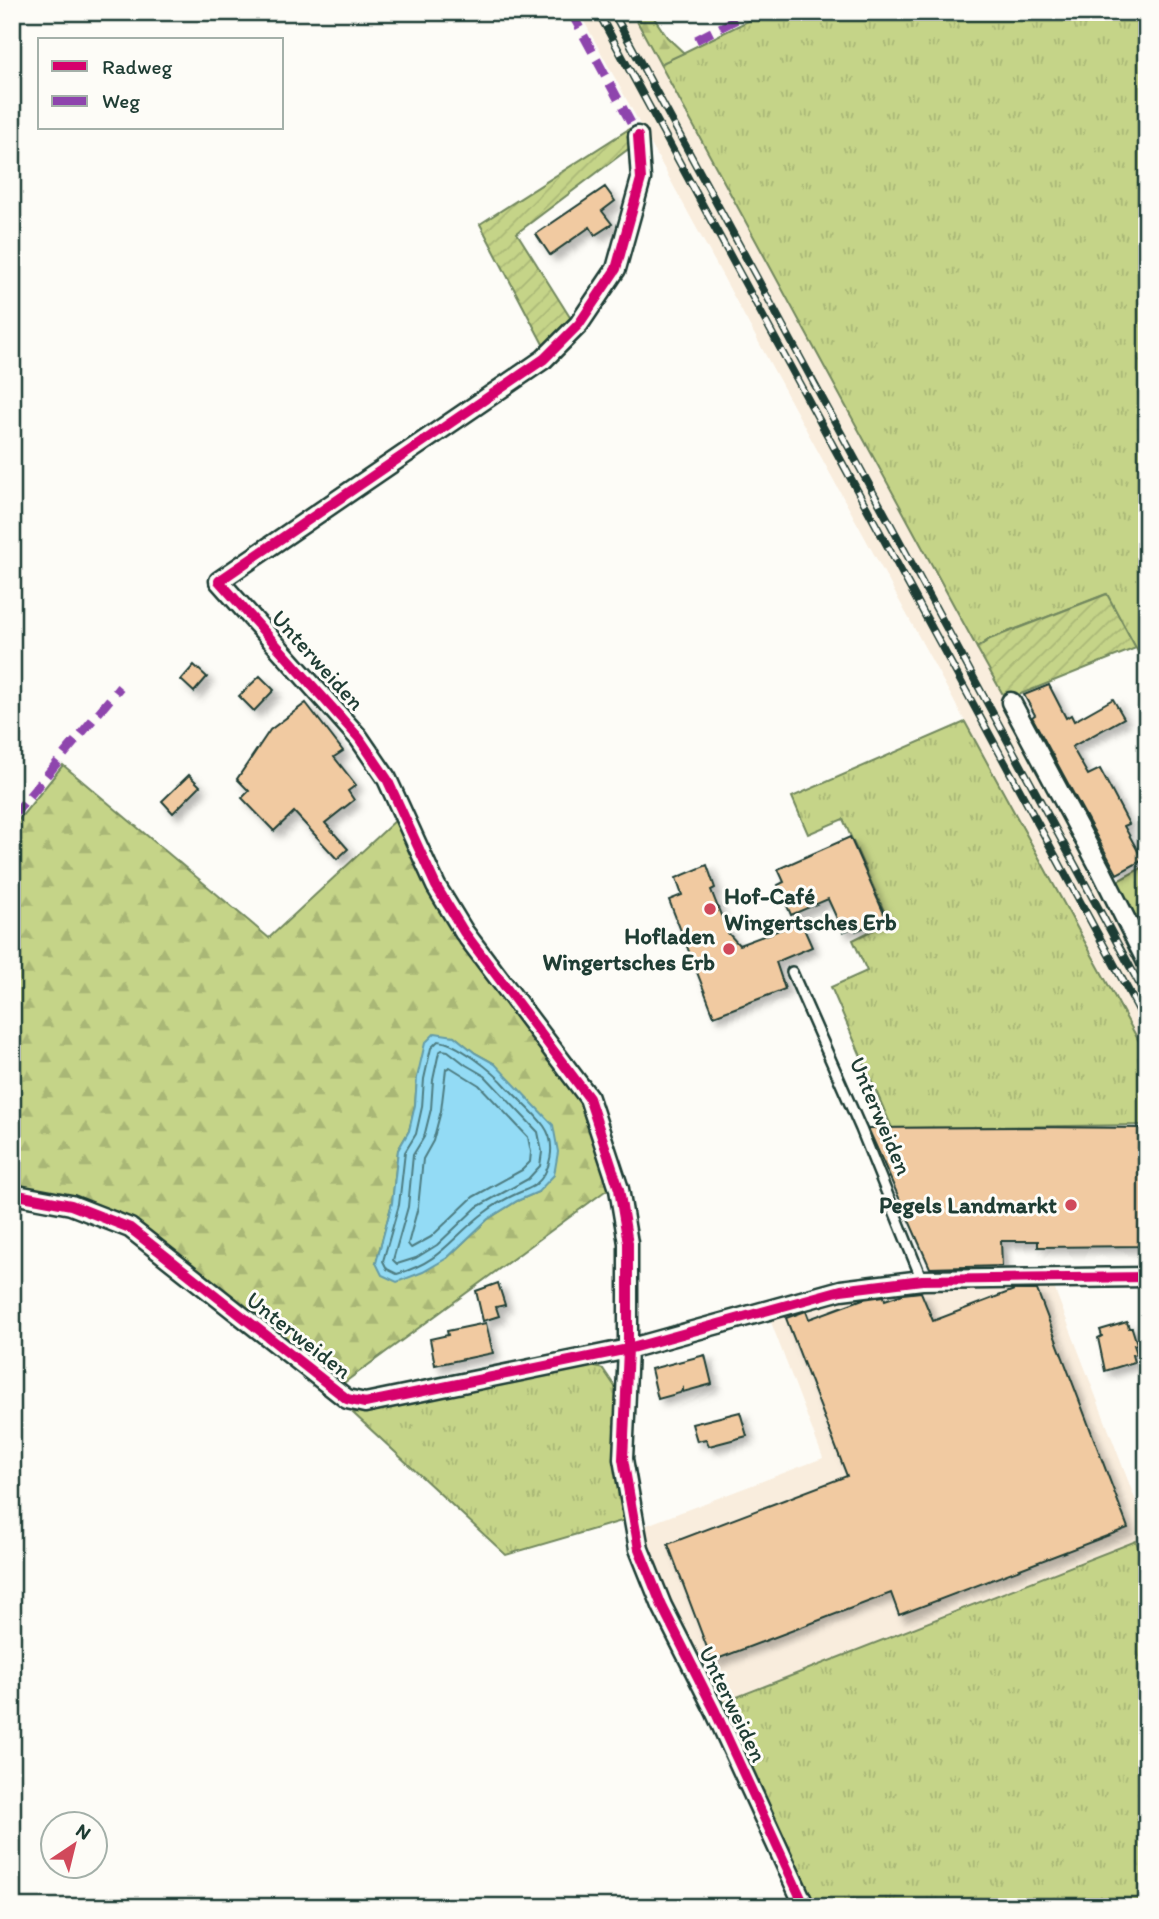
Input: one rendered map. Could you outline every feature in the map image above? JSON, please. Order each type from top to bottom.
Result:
[{"type":"street","name":"Unterweiden","points":[[638,136],[640,179],[616,268],[579,324],[544,359],[219,581],[359,738],[387,779],[436,886],[464,932],[589,1098],[619,1189],[628,1243],[628,1349],[623,1459],[639,1549],[662,1606],[715,1711],[805,1907]]},
{"type":"street","points":[[1011,702],[1147,962]]},
{"type":"street","name":"Unterweiden","points":[[12,1194],[71,1205],[130,1228],[346,1399],[365,1403],[628,1349],[841,1290],[922,1280],[1147,1277]]},
{"type":"lane","name":"Unterweiden","points":[[792,972],[861,1129],[922,1280]]},
{"type":"shaded area","points":[[579,12],[632,12],[1006,700],[1147,968],[1147,1056]]},
{"type":"shaded area","points":[[1052,1282],[1147,1530],[1147,1537],[719,1704],[663,1596],[639,1528],[823,1458],[769,1317],[838,1298],[917,1284]]},
{"type":"green space","points":[[632,12],[650,12],[667,37],[684,53],[660,64]]},
{"type":"green space","points":[[766,12],[1147,12],[1147,668],[1106,594],[990,639],[977,648],[660,64]]},
{"type":"green space","points":[[629,129],[631,147],[517,233],[573,322],[546,350],[480,224]]},
{"type":"green space","points":[[1107,594],[1136,648],[1006,700],[977,648],[990,639]]},
{"type":"green space","points":[[965,722],[1147,1056],[1147,1125],[892,1128],[831,987],[867,971],[853,940],[889,922],[843,819],[808,834],[792,797]]},
{"type":"green space","points":[[63,765],[269,938],[398,818],[581,1094],[612,1186],[341,1385],[119,1212],[12,1190],[12,828]],"holes":[[[454,1036],[475,1053],[495,1064],[538,1192],[488,1219],[447,1258],[376,1263],[392,1203],[398,1150],[409,1131],[415,1105],[417,1078]]]},
{"type":"green space","points":[[1147,865],[1147,947],[1112,884]]},
{"type":"green space","points":[[591,1366],[603,1369],[616,1388],[617,1457],[625,1520],[506,1555],[353,1413]]},
{"type":"green space","points":[[1136,1541],[1147,1570],[1147,1907],[811,1907],[719,1704]]},
{"type":"water","points":[[435,1033],[454,1036],[475,1053],[495,1064],[553,1125],[558,1152],[554,1175],[538,1192],[488,1219],[447,1258],[423,1272],[397,1282],[382,1275],[376,1263],[392,1203],[398,1150],[409,1131],[415,1105],[417,1078],[425,1043]]},
{"type":"building","points":[[605,187],[615,201],[602,211],[612,224],[595,235],[590,227],[550,255],[536,234]]},
{"type":"building","points":[[194,665],[207,677],[194,692],[181,680]]},
{"type":"building","points":[[260,676],[274,690],[254,711],[239,696]]},
{"type":"building","points":[[1049,685],[1066,718],[1071,715],[1074,721],[1113,699],[1124,718],[1072,747],[1088,775],[1100,769],[1129,824],[1124,826],[1143,860],[1117,874],[1032,717],[1035,715],[1024,695]]},
{"type":"building","points":[[306,703],[343,751],[334,757],[356,785],[348,791],[354,800],[325,823],[348,849],[337,859],[294,812],[274,831],[242,798],[249,791],[237,779],[270,730]]},
{"type":"building","points":[[189,775],[200,786],[173,813],[162,801]]},
{"type":"building","points":[[850,837],[886,918],[856,931],[854,927],[843,932],[828,899],[791,915],[778,885],[784,882],[778,869]]},
{"type":"building","points":[[707,865],[715,888],[711,890],[728,933],[739,945],[801,922],[812,947],[776,962],[785,989],[714,1016],[669,900],[682,895],[676,878]]},
{"type":"building","points":[[868,1128],[1147,1128],[1147,1246],[1038,1247],[1038,1241],[1001,1241],[1002,1266],[930,1268]]},
{"type":"building","points":[[498,1283],[505,1305],[496,1307],[499,1316],[483,1321],[476,1291]]},
{"type":"building","points":[[1014,1290],[1037,1290],[1128,1528],[899,1615],[891,1593],[712,1661],[668,1544],[847,1476],[786,1318],[806,1311],[809,1319],[863,1299],[884,1296],[885,1300],[921,1292],[933,1321]]},
{"type":"building","points":[[1127,1322],[1137,1344],[1134,1345],[1137,1354],[1132,1355],[1134,1362],[1105,1371],[1098,1338],[1102,1336],[1100,1330]]},
{"type":"building","points":[[486,1323],[493,1353],[435,1365],[430,1339],[448,1335],[447,1331]]},
{"type":"building","points":[[705,1355],[712,1384],[683,1392],[683,1389],[680,1393],[658,1399],[651,1369]]},
{"type":"building","points":[[740,1412],[747,1436],[709,1446],[706,1439],[697,1441],[692,1424]]},
{"type":"railway","points":[[598,12],[1147,1025]]},
{"type":"railway","points":[[613,12],[1147,998]]},
{"type":"marked path","points":[[571,12],[638,136]]},
{"type":"marked path","points":[[696,40],[751,12]]},
{"type":"marked path","points":[[12,817],[120,687]]},
{"type":"cycle path","points":[[638,136],[641,179],[616,269],[579,324],[544,359],[219,581],[359,738],[387,779],[436,886],[464,932],[589,1098],[619,1189],[628,1243],[628,1349],[623,1459],[639,1549],[662,1606],[715,1711],[805,1907]]},
{"type":"cycle path","points":[[12,1194],[71,1205],[130,1228],[347,1399],[365,1403],[628,1349],[841,1290],[922,1280],[1147,1277]]},
{"type":"place","name":"Hof-Café Wingertsches Erb","points":[[710,909]]},
{"type":"place","name":"Hofladen Wingertsches Erb","points":[[729,949]]},
{"type":"place","name":"Pegels Landmarkt","points":[[1071,1205]]}]
